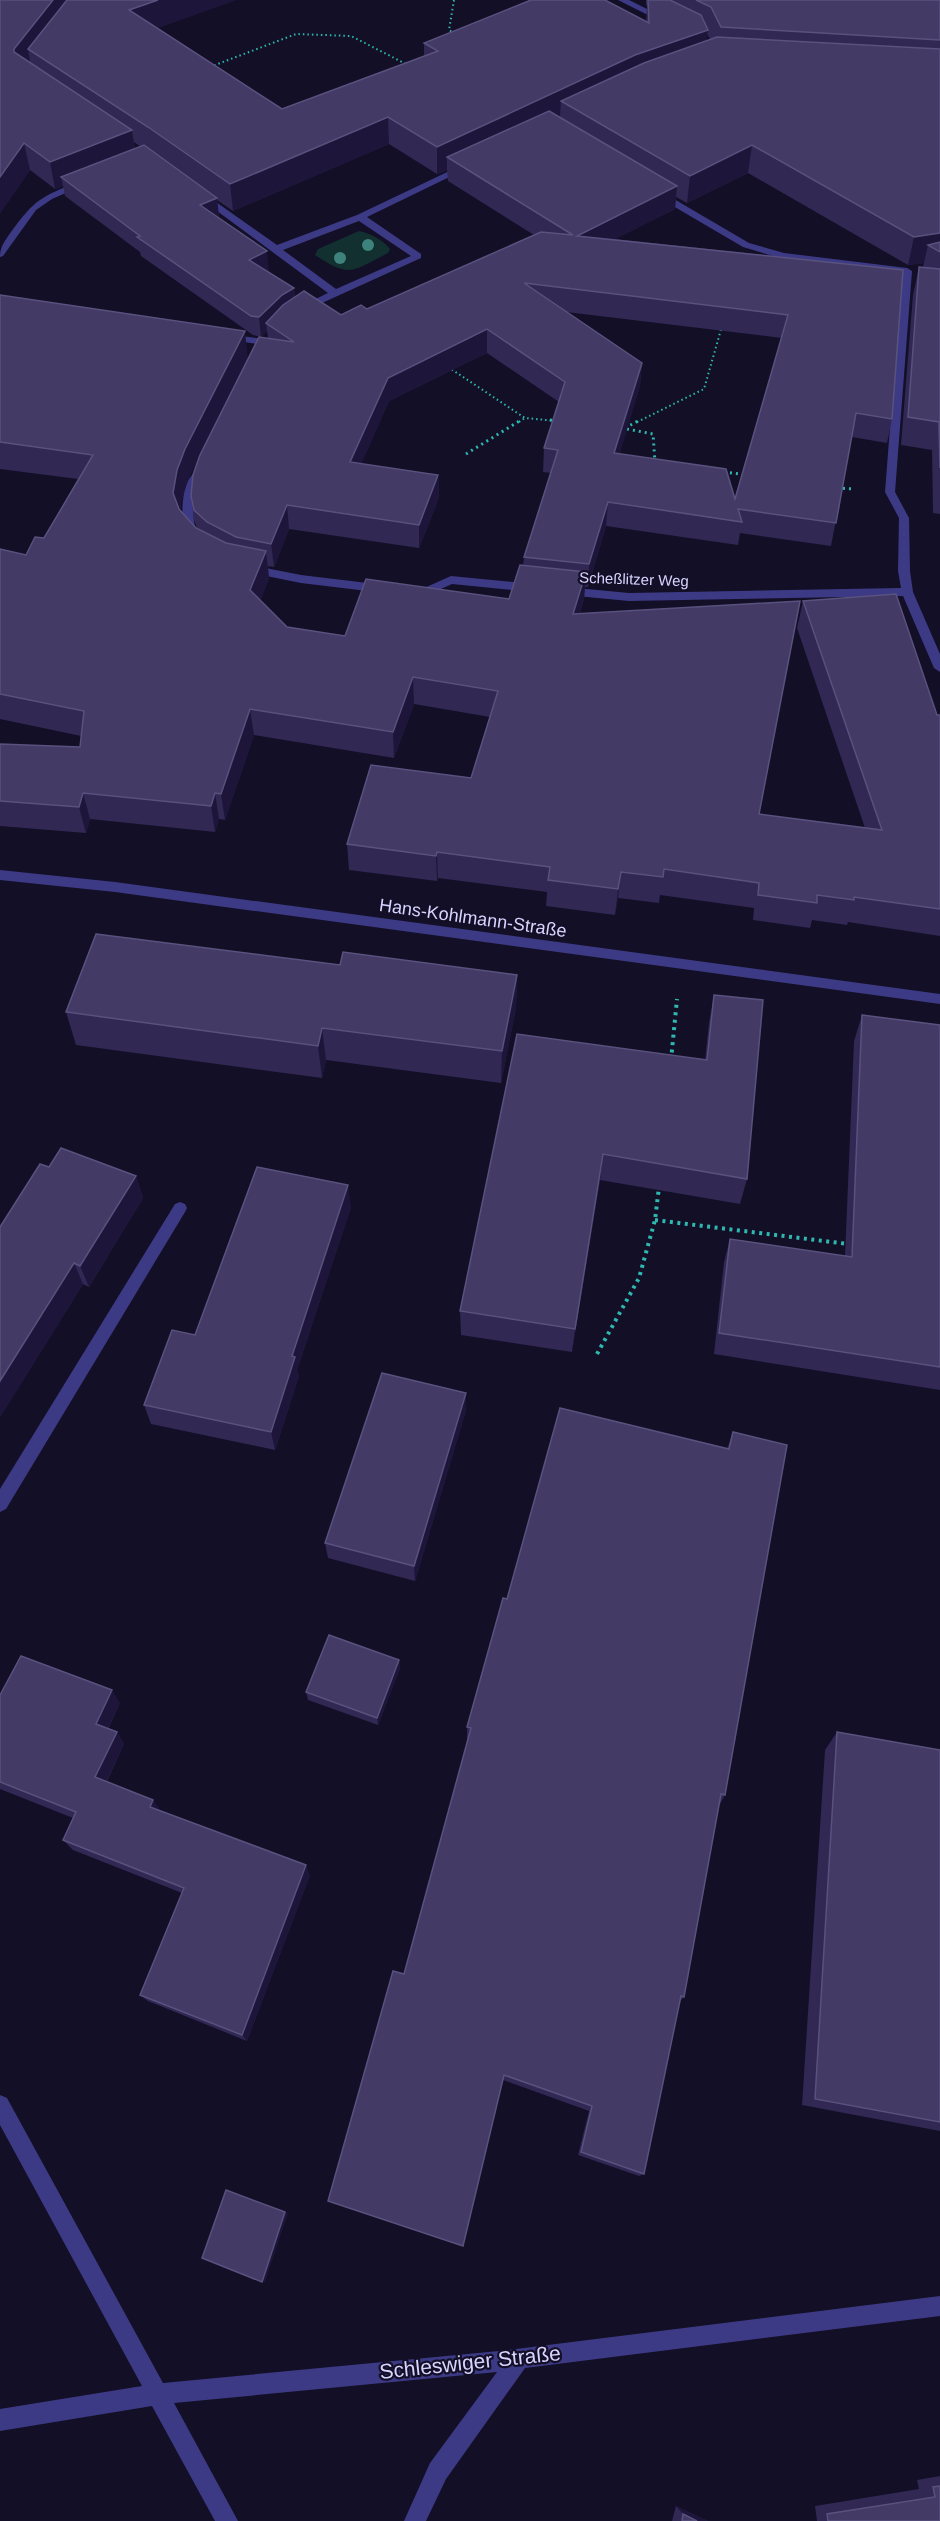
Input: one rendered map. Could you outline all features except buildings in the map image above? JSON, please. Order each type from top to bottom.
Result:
[{"type":"street","points":[[622,0],[674,24]]},
{"type":"street","points":[[276,249],[360,217],[475,163]]},
{"type":"street","points":[[0,254],[33,208],[49,197],[93,180]]},
{"type":"street","points":[[647,186],[746,245],[783,256],[907,271],[918,269]]},
{"type":"street","points":[[197,193],[335,293]]},
{"type":"street","points":[[290,316],[418,256],[360,217]]},
{"type":"street","points":[[907,271],[890,492],[904,518],[904,570],[907,592],[940,668]]},
{"type":"street","points":[[218,336],[264,343]]},
{"type":"street","points":[[198,542],[191,535],[186,520],[189,498],[206,459]]},
{"type":"street","name":"Scheßlitzer Weg","points":[[235,565],[301,579],[423,593],[452,580],[629,597],[907,592]]},
{"type":"street","name":"Hans-Kohlmann-Straße","points":[[0,875],[115,886],[940,999]]},
{"type":"street","points":[[0,1504],[180,1208]]},
{"type":"street","points":[[0,2106],[159,2394],[226,2521]]},
{"type":"street","name":"Schleswiger Straße","points":[[0,2420],[159,2394],[520,2357],[940,2306]]},
{"type":"street","points":[[415,2521],[438,2471],[520,2357]]},
{"type":"path","points":[[454,0],[449,30],[458,35]]},
{"type":"path","points":[[217,74],[207,68],[296,34],[351,36],[415,69]]},
{"type":"path","points":[[627,429],[704,389],[722,326]]},
{"type":"path","points":[[445,365],[525,418],[559,421]]},
{"type":"path","points":[[466,454],[525,418]]},
{"type":"path","points":[[615,428],[653,434],[654,462],[666,463]]},
{"type":"path","points":[[723,471],[757,476]]},
{"type":"path","points":[[837,488],[890,492]]},
{"type":"path","points":[[670,1069],[680,965]]},
{"type":"path","points":[[597,1354],[639,1278],[655,1220],[659,1185]]},
{"type":"path","points":[[655,1220],[852,1245]]},
{"type":"green space","points":[[359,231],[372,235],[384,243],[390,249],[388,253],[352,270],[344,270],[315,255],[318,249]]}]
